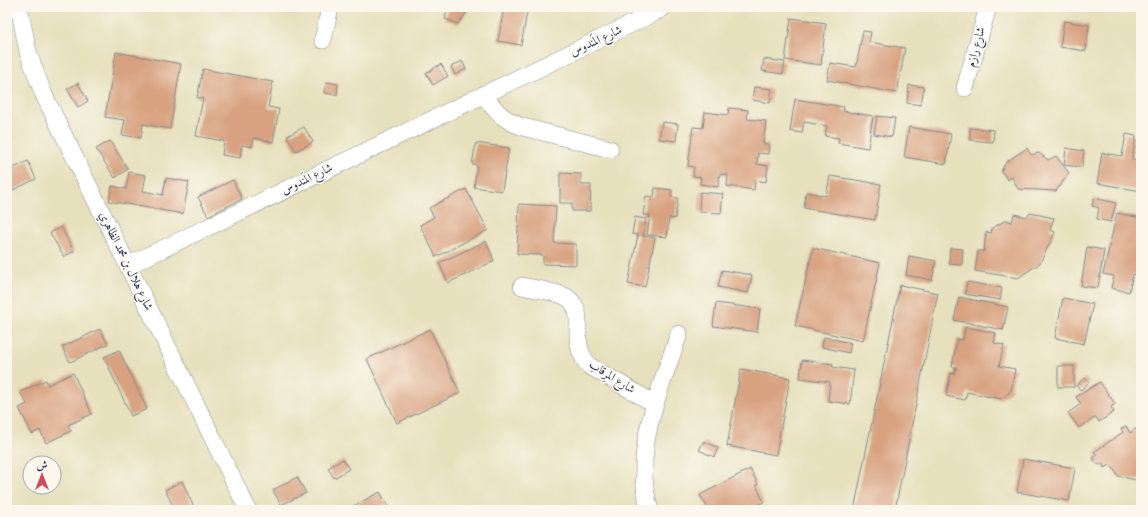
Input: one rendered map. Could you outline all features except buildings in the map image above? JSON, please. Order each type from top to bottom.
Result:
[{"type":"street","name":"شارع هلال بن محمد الظاهري","points":[[19,7],[28,52],[43,92],[248,510]]},
{"type":"street","points":[[323,40],[330,7]]},
{"type":"street","name":"شارع المَندوس","points":[[129,265],[664,7]]},
{"type":"street","name":"شارع رازم","points":[[965,88],[988,7]]},
{"type":"street","points":[[484,94],[496,111],[513,124],[610,149]]},
{"type":"street","name":"شارع المِرقاب","points":[[522,286],[562,295],[568,298],[577,311],[579,318],[579,346],[588,365],[655,404]]},
{"type":"street","points":[[650,510],[644,483],[644,449],[655,404],[679,334]]}]
